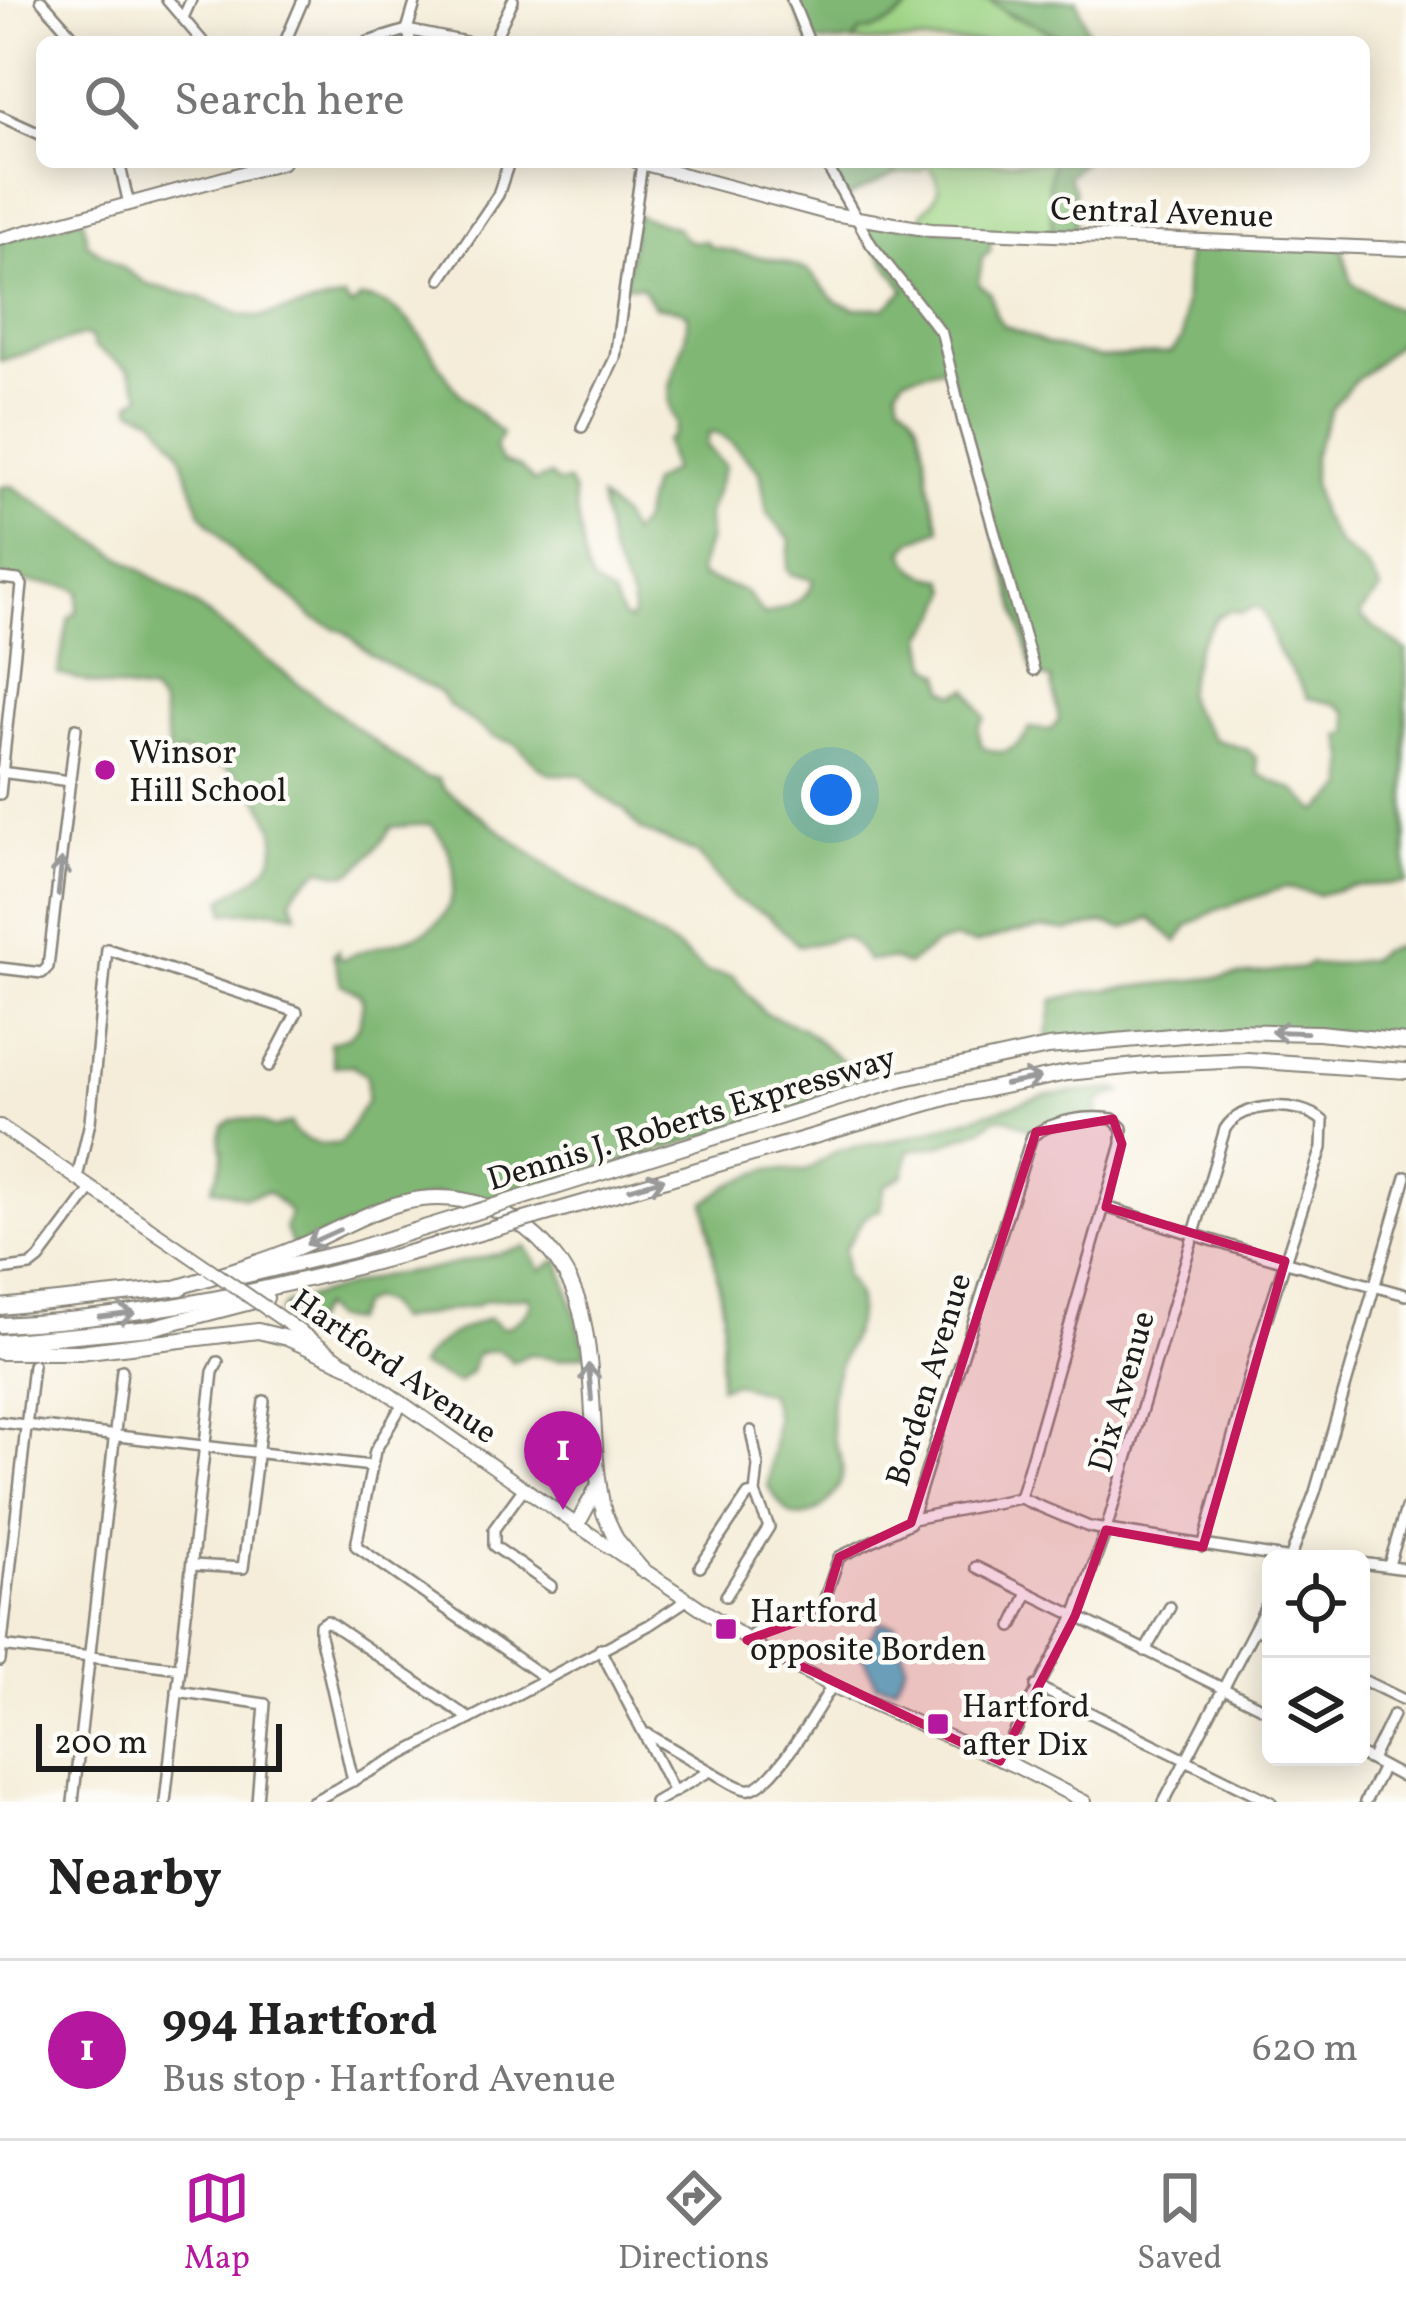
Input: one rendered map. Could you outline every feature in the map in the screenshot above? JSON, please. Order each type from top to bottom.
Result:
[{"type":"highway","name":"Dennis J. Roberts Expressway","points":[[0,1307],[172,1289],[320,1258],[900,1079],[1048,1046],[1228,1031],[1406,1042]]},
{"type":"highway","name":"Dennis J. Roberts Expressway","points":[[0,1325],[182,1306],[330,1275],[920,1105],[1052,1076],[1247,1060],[1406,1071]]},
{"type":"highway","points":[[172,1289],[280,1255],[400,1204],[445,1198],[495,1210],[540,1239],[573,1288],[585,1332],[598,1468],[609,1526],[648,1568]]},
{"type":"highway","points":[[0,1342],[167,1324],[262,1300],[330,1275]]},
{"type":"highway","points":[[0,1352],[101,1350],[258,1331],[287,1338],[348,1365]]},
{"type":"highway","points":[[577,1525],[595,1494],[598,1468]]},
{"type":"main road","points":[[0,239],[261,168]]},
{"type":"main road","name":"Central Avenue","points":[[659,168],[854,218],[931,230],[1406,249]]},
{"type":"main road","name":"Hartford Avenue","points":[[2,1130],[747,1640],[832,1686],[1085,1802]]},
{"type":"street","points":[[41,0],[73,36]]},
{"type":"street","points":[[167,0],[198,36]]},
{"type":"street","points":[[183,18],[191,0]]},
{"type":"street","points":[[288,36],[303,0]]},
{"type":"street","points":[[409,36],[416,0]]},
{"type":"street","points":[[497,36],[513,0]]},
{"type":"street","points":[[792,0],[807,36]]},
{"type":"street","points":[[0,116],[36,132]]},
{"type":"street","points":[[120,168],[129,204]]},
{"type":"street","points":[[441,279],[498,195],[507,168]]},
{"type":"street","points":[[582,427],[615,358],[639,168]]},
{"type":"street","points":[[828,168],[854,218],[942,334],[1034,670]]},
{"type":"street","points":[[0,578],[22,585],[0,794]]},
{"type":"street","points":[[0,968],[45,972],[76,728]]},
{"type":"street","points":[[1,772],[70,781]]},
{"type":"street","points":[[76,1178],[90,1122],[107,949],[297,1012],[269,1066]]},
{"type":"street","name":"Dix Avenue","points":[[1000,1761],[1075,1616],[1106,1530],[1225,1129],[1233,1116],[1244,1111],[1288,1108],[1309,1111],[1323,1121],[1322,1148],[1285,1261]]},
{"type":"street","name":"Borden Avenue","points":[[747,1640],[757,1630],[820,1613],[839,1557],[913,1519],[1032,1136],[1047,1126],[1113,1119],[1122,1128],[1122,1144],[1106,1207]]},
{"type":"street","points":[[1295,1550],[1406,1177]]},
{"type":"street","points":[[0,1270],[30,1266],[39,1259],[92,1188]]},
{"type":"street","points":[[1020,1498],[1106,1207],[1406,1294]]},
{"type":"street","points":[[1203,1547],[1213,1499],[1285,1261]]},
{"type":"street","points":[[165,1802],[213,1372],[218,1362]]},
{"type":"street","points":[[0,1661],[33,1365]]},
{"type":"street","points":[[73,1802],[122,1370]]},
{"type":"street","points":[[192,1565],[243,1568],[264,1401]]},
{"type":"street","points":[[403,1403],[379,1440],[356,1546],[545,1678]]},
{"type":"street","points":[[0,1422],[371,1466]]},
{"type":"street","points":[[726,1596],[770,1527],[755,1494],[758,1466],[751,1431]]},
{"type":"street","points":[[524,1488],[494,1529],[494,1546],[551,1586]]},
{"type":"street","points":[[700,1567],[748,1495],[755,1494]]},
{"type":"street","points":[[913,1519],[1020,1498],[1075,1523],[1262,1555]]},
{"type":"street","points":[[1389,1565],[1406,1508]]},
{"type":"street","points":[[1370,1564],[1406,1569]]},
{"type":"street","points":[[976,1568],[1262,1708]]},
{"type":"street","points":[[1012,1627],[1028,1593]]},
{"type":"street","points":[[312,1802],[650,1625],[687,1600]]},
{"type":"street","points":[[1145,1651],[1170,1607]]},
{"type":"street","points":[[1164,1802],[1262,1615]]},
{"type":"street","points":[[353,1781],[320,1635],[320,1625],[327,1621],[470,1719]]},
{"type":"street","points":[[1255,1629],[1262,1632]]},
{"type":"street","points":[[1,1646],[180,1668]]},
{"type":"street","points":[[600,1649],[674,1792]]},
{"type":"street","points":[[1370,1683],[1406,1701]]},
{"type":"street","points":[[644,1732],[746,1789],[760,1787],[832,1686]]},
{"type":"street","points":[[1036,1686],[1271,1802]]},
{"type":"street","points":[[177,1691],[265,1704],[257,1802]]},
{"type":"street","points":[[1370,1752],[1393,1715]]},
{"type":"street","points":[[1370,1760],[1406,1778]]},
{"type":"street","points":[[1365,1802],[1383,1767]]},
{"type":"street","points":[[655,1802],[710,1771]]},
{"type":"street","points":[[743,1802],[746,1789]]},
{"type":"highlighted area","points":[[1113,1119],[1122,1144],[1106,1207],[1285,1261],[1203,1547],[1106,1530],[1075,1616],[1000,1761],[747,1640],[822,1613],[839,1557],[911,1523],[1036,1132]]},
{"type":"green space","points":[[792,0],[917,0],[891,22],[858,36],[807,36]]},
{"type":"green space","points":[[917,0],[989,0],[1052,36],[858,36],[905,12]]},
{"type":"green space","points":[[989,0],[1077,0],[1089,36],[1060,36]]},
{"type":"green space","points":[[827,168],[896,168],[895,174],[843,199]]},
{"type":"green space","points":[[896,168],[924,168],[921,171],[895,174]]},
{"type":"green space","points":[[929,168],[1052,168],[1053,235],[920,229],[923,211],[937,195],[936,177]]},
{"type":"green space","points":[[1052,168],[1077,168],[1068,176],[1074,189],[1075,236],[1053,235]]},
{"type":"green space","points":[[636,215],[678,228],[688,240],[809,271],[836,302],[855,308],[885,308],[905,290],[856,220],[991,233],[979,284],[991,294],[1003,325],[1047,344],[1100,358],[1171,353],[1183,338],[1187,240],[1342,247],[1352,283],[1406,315],[1406,337],[1332,408],[1313,456],[1313,482],[1321,515],[1339,545],[1366,566],[1381,590],[1361,617],[1406,651],[1406,883],[1351,886],[1318,895],[1285,887],[1217,910],[1188,926],[1177,942],[1150,918],[1124,929],[1102,923],[1069,931],[1046,928],[1012,933],[975,944],[954,939],[934,945],[907,965],[892,959],[867,961],[844,938],[798,945],[767,915],[734,899],[697,853],[641,830],[582,775],[550,774],[539,767],[516,744],[494,737],[448,705],[440,693],[371,655],[346,633],[314,619],[285,591],[240,560],[201,513],[179,450],[155,418],[132,409],[131,403],[142,395],[128,369],[94,347],[92,339],[85,335],[0,361],[0,240],[83,218],[87,244],[149,285],[199,297],[241,315],[259,317],[344,298],[351,307],[361,298],[378,301],[406,318],[459,393],[502,434],[495,447],[501,461],[520,467],[534,482],[550,475],[557,483],[568,482],[586,570],[629,621],[632,600],[610,553],[600,498],[620,515],[631,534],[641,523],[651,483],[672,470],[665,441],[677,424],[669,397],[687,315],[654,306],[642,287],[625,285]],"holes":[[[948,366],[1032,666],[1036,675],[1051,679],[1059,720],[1051,730],[1030,728],[1021,741],[1003,752],[981,745],[978,728],[985,718],[968,689],[956,694],[945,689],[942,674],[929,665],[924,636],[950,591],[945,579],[914,568],[904,550],[940,529],[919,426],[900,401],[897,387],[904,377]],[[709,433],[733,444],[760,471],[767,513],[790,540],[787,569],[813,580],[807,593],[787,607],[764,615],[745,591],[701,577],[709,538],[708,514],[725,466],[706,446]],[[1261,609],[1279,653],[1307,698],[1336,704],[1347,712],[1350,732],[1341,736],[1346,787],[1318,812],[1296,791],[1258,774],[1256,758],[1248,750],[1214,739],[1189,705],[1186,693],[1197,647],[1217,617],[1230,610]]]},
{"type":"green space","points":[[12,486],[195,605],[400,761],[426,778],[438,779],[443,788],[564,878],[680,950],[706,972],[733,976],[764,1013],[803,1028],[871,1084],[491,1204],[433,1195],[293,1248],[285,1229],[290,1212],[268,1192],[245,1197],[212,1188],[223,1155],[221,1131],[239,1119],[272,1128],[291,1123],[293,1131],[310,1141],[341,1143],[367,1100],[367,1076],[353,1065],[334,1066],[330,1043],[348,1037],[359,1026],[363,1001],[359,993],[341,984],[333,954],[338,950],[338,957],[344,959],[431,928],[451,899],[450,854],[430,824],[391,827],[355,870],[320,869],[297,888],[291,899],[297,914],[272,910],[225,913],[223,899],[260,874],[271,860],[275,837],[266,811],[250,786],[228,769],[183,752],[170,759],[162,706],[152,693],[58,674],[79,591],[0,578],[0,487]]},
{"type":"green space","points":[[1398,946],[1406,948],[1406,1039],[1338,1033],[1046,1043],[1053,1000],[1086,992],[1303,968],[1311,963],[1369,960]]},
{"type":"green space","points":[[1122,1092],[1099,1100],[1097,1118],[1035,1132],[1007,1118],[996,1118],[940,1146],[909,1150],[904,1175],[885,1186],[880,1210],[863,1220],[845,1248],[845,1277],[854,1288],[858,1312],[832,1395],[841,1480],[834,1495],[816,1511],[802,1517],[790,1513],[768,1486],[776,1418],[769,1394],[735,1383],[719,1387],[723,1313],[705,1203],[727,1186],[768,1169],[806,1171],[838,1150],[905,1138],[1046,1095]]},
{"type":"green space","points":[[526,1247],[541,1270],[559,1259],[587,1354],[559,1359],[530,1354],[513,1362],[500,1352],[487,1351],[476,1355],[471,1372],[458,1383],[419,1366],[441,1342],[469,1326],[489,1318],[501,1328],[515,1323],[531,1305],[529,1296],[396,1320],[385,1304],[371,1299],[360,1305],[352,1321],[331,1318],[321,1307],[305,1332],[279,1314],[286,1304],[381,1276]]},
{"type":"water","points":[[880,1622],[895,1625],[906,1664],[895,1686],[877,1684],[860,1651]]},
{"type":"place","name":"Winsor Hill School","points":[[105,770]]},
{"type":"place","name":"994 Hartford","points":[[563,1510]]},
{"type":"place","name":"Hartford opposite Borden","points":[[726,1629]]},
{"type":"place","name":"Hartford after Dix","points":[[938,1724]]}]
